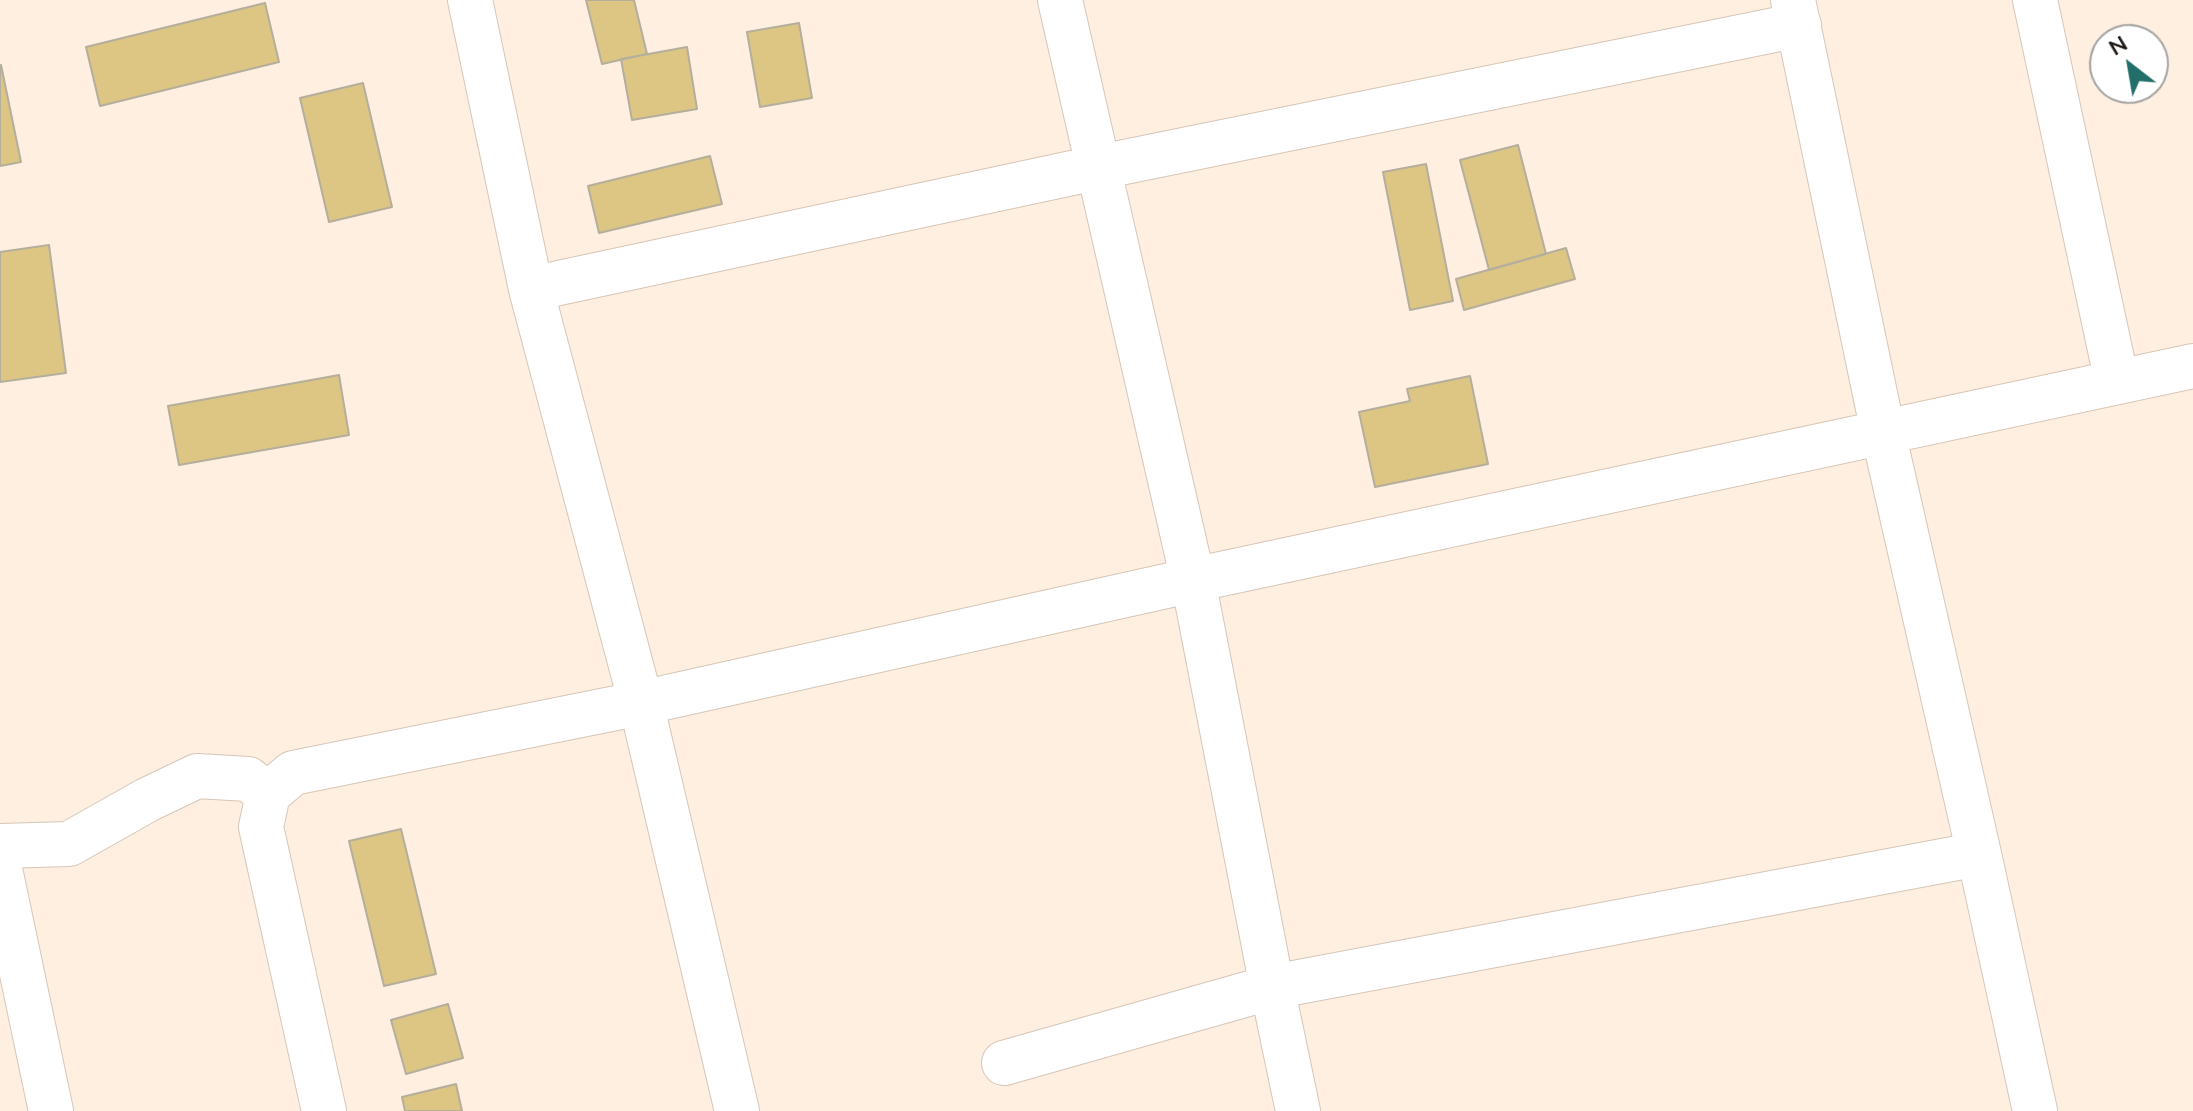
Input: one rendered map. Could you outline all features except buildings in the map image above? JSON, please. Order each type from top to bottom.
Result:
[{"type":"street","points":[[470,0],[531,289],[641,703],[737,1111]]},
{"type":"street","points":[[1060,0],[1193,580],[1298,1111]]},
{"type":"street","points":[[2035,0],[2117,382]]},
{"type":"street","points":[[531,289],[1796,13],[1883,432],[2035,1111]]},
{"type":"street","points":[[324,1111],[261,827],[268,794],[293,773],[641,703],[1193,580],[2193,366]]},
{"type":"street","points":[[0,846],[69,844],[197,776],[248,779],[268,794]]},
{"type":"street","points":[[1004,1063],[1272,987],[1979,854]]},
{"type":"street","points":[[0,869],[51,1111]]}]
